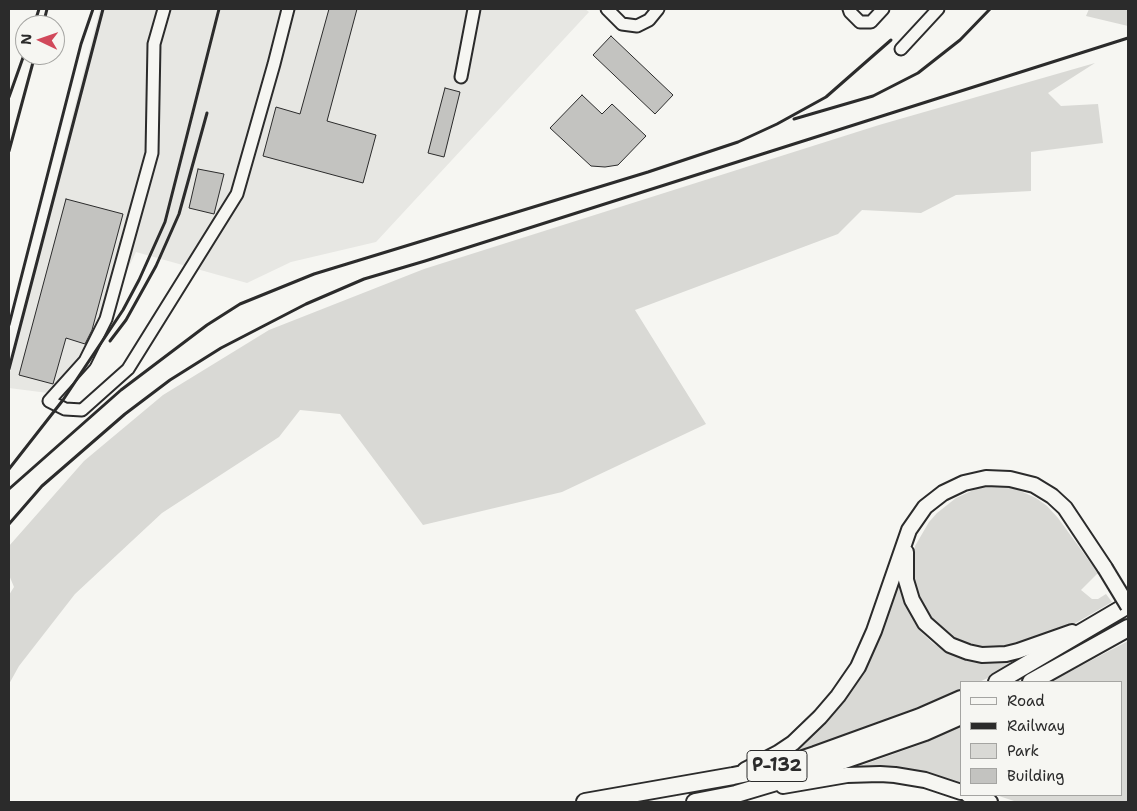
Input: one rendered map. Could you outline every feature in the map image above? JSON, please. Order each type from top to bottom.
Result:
[{"type":"highway","points":[[999,681],[1128,605]]},
{"type":"highway","points":[[1033,681],[1128,628]]},
{"type":"highway","name":"Р-132","points":[[585,802],[782,766],[815,756],[920,717],[960,699]]},
{"type":"highway","name":"Р-132","points":[[695,802],[736,794],[813,772],[925,732],[960,716]]},
{"type":"main road","points":[[733,776],[786,749],[811,726],[838,696],[858,666],[874,631],[909,530],[925,507],[954,487],[975,479],[998,477],[1022,481],[1043,490],[1065,508],[1128,605]]},
{"type":"main road","points":[[909,530],[905,572],[912,600],[924,623],[945,641],[959,649],[982,655],[1018,651],[1107,618]]},
{"type":"main road","points":[[736,794],[864,774],[910,777],[960,792]]},
{"type":"main road","points":[[971,796],[990,802]]},
{"type":"street","points":[[164,9],[154,44],[152,153],[106,319],[85,361],[49,401],[65,408],[82,410],[128,369],[237,194],[288,9]]},
{"type":"street","points":[[461,77],[474,9]]},
{"type":"street","points":[[607,9],[622,24],[637,26],[649,20],[658,9]]},
{"type":"street","points":[[849,9],[860,22],[871,22],[883,9]]},
{"type":"street","points":[[901,49],[938,9]]},
{"type":"shaded area","points":[[100,9],[585,9],[589,12],[376,242],[291,262],[247,283],[136,252],[86,355],[48,393],[9,388],[9,376]]},
{"type":"green space","points":[[1089,9],[1128,9],[1128,26],[1086,16]]},
{"type":"green space","points":[[1095,63],[1048,93],[1061,106],[1098,104],[1103,143],[1031,152],[1031,191],[956,195],[921,213],[862,210],[838,234],[635,310],[706,424],[562,492],[423,525],[340,414],[300,410],[279,437],[162,513],[75,594],[19,666],[9,684],[9,595],[14,587],[9,575],[9,546],[84,461],[163,395],[269,330],[424,269],[879,125]]},
{"type":"green space","points":[[980,487],[1016,489],[1036,498],[1047,506],[1098,573],[1081,590],[1092,599],[1098,599],[1106,594],[1112,602],[1074,624],[1027,643],[993,649],[971,646],[938,629],[921,608],[913,582],[912,568],[915,546],[929,522],[937,513],[956,498]]},
{"type":"green space","points":[[898,580],[910,611],[922,633],[934,644],[959,658],[988,663],[1003,661],[1048,647],[1025,661],[981,681],[960,681],[960,690],[786,756],[816,733],[843,703],[855,686],[873,652]]},
{"type":"green space","points":[[1128,641],[1128,802],[1017,802],[999,796],[1122,796],[1122,681],[1052,681]]},
{"type":"green space","points":[[960,725],[960,783],[916,771],[892,768],[854,768],[919,745]]},
{"type":"building","points":[[329,9],[357,9],[327,121],[376,135],[363,183],[263,156],[276,107],[300,114]]},
{"type":"building","points":[[611,36],[673,95],[655,114],[593,55]]},
{"type":"building","points":[[445,88],[460,92],[444,157],[428,153]]},
{"type":"building","points":[[582,95],[602,114],[612,104],[646,136],[618,165],[605,167],[591,166],[550,128]]},
{"type":"building","points":[[198,169],[224,174],[214,214],[189,208]]},
{"type":"building","points":[[66,199],[123,214],[92,330],[85,344],[66,338],[53,384],[19,375]]},
{"type":"railway","points":[[37,15],[39,9]]},
{"type":"railway","points":[[46,15],[47,9]]},
{"type":"railway","points":[[9,325],[81,44],[93,9]]},
{"type":"railway","points":[[9,369],[103,9]]},
{"type":"railway","points":[[9,469],[63,400],[123,310],[139,280],[165,222],[219,9]]},
{"type":"railway","points":[[794,119],[873,96],[918,73],[960,40],[990,9]]},
{"type":"railway","points":[[9,524],[42,486],[125,414],[170,380],[221,348],[306,304],[364,279],[1128,38]]},
{"type":"railway","points":[[9,489],[121,390],[207,325],[240,304],[314,274],[648,172],[738,142],[777,124],[826,97],[891,40]]},
{"type":"railway","points":[[9,97],[20,65]]},
{"type":"railway","points":[[9,151],[32,65]]},
{"type":"railway","points":[[110,341],[126,320],[156,266],[179,214],[207,113]]}]
